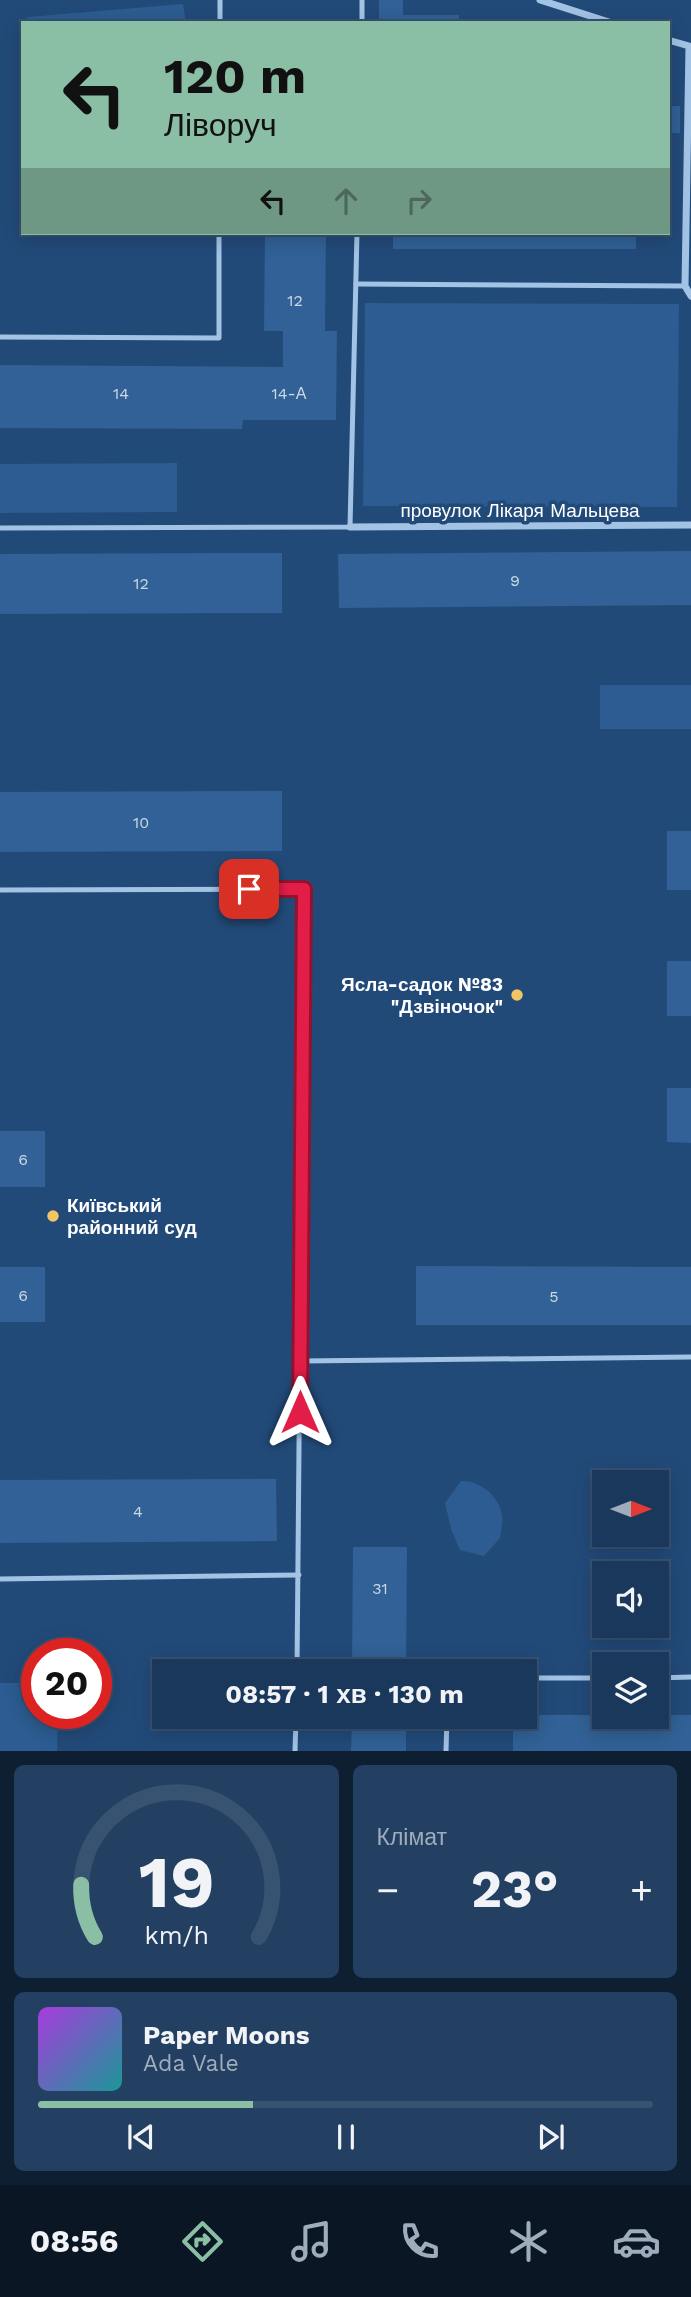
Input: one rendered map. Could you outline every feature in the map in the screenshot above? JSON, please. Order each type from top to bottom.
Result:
[{"type":"street","points":[[540,0],[606,21]]},
{"type":"street","points":[[670,41],[689,46],[685,286],[691,296]]},
{"type":"street","name":"провулок Лікаря Мальцева","points":[[350,527],[691,525]]},
{"type":"lane","points":[[220,0],[220,21]]},
{"type":"lane","points":[[362,0],[362,21]]},
{"type":"lane","points":[[0,337],[219,338],[219,235]]},
{"type":"lane","points":[[0,528],[350,527],[357,235]]},
{"type":"lane","points":[[356,284],[685,286]]},
{"type":"lane","points":[[0,890],[304,889],[297,1659]]},
{"type":"lane","points":[[301,1361],[691,1357]]},
{"type":"lane","points":[[0,1578],[299,1575]]},
{"type":"lane","points":[[669,1678],[691,1677]]},
{"type":"lane","points":[[537,1678],[592,1678]]},
{"type":"lane","points":[[295,1751],[296,1729]]},
{"type":"lane","points":[[446,1751],[447,1729]]},
{"type":"shaded area","points":[[183,4],[186,21],[27,21],[27,17]]},
{"type":"shaded area","points":[[365,303],[679,304],[677,507],[363,506]]},
{"type":"shaded area","points":[[177,463],[177,512],[0,513],[0,464]]},
{"type":"shaded area","points":[[600,685],[691,685],[691,729],[600,729]]},
{"type":"shaded area","points":[[461,1481],[475,1483],[488,1490],[500,1508],[500,1538],[484,1556],[460,1550],[451,1529],[445,1503]]},
{"type":"shaded area","points":[[0,1683],[21,1683],[21,1729],[58,1729],[57,1751],[0,1751]]},
{"type":"building","points":[[379,0],[403,0],[403,15],[459,15],[459,21],[379,21]]},
{"type":"building","points":[[670,106],[680,106],[680,133],[670,133]]},
{"type":"building","points":[[265,235],[326,235],[325,331],[337,331],[336,420],[243,420],[242,429],[0,428],[0,365],[283,367],[283,331],[264,331]]},
{"type":"building","points":[[393,235],[636,235],[636,249],[393,249]]},
{"type":"building","points":[[691,551],[691,605],[339,608],[338,554]]},
{"type":"building","points":[[282,553],[282,613],[0,614],[0,554]]},
{"type":"building","points":[[282,791],[282,851],[0,852],[0,792]]},
{"type":"building","points":[[667,831],[691,831],[691,890],[667,890]]},
{"type":"building","points":[[667,961],[691,961],[691,1016],[667,1016]]},
{"type":"building","points":[[667,1088],[691,1088],[691,1143],[667,1142]]},
{"type":"building","points":[[0,1131],[45,1131],[45,1187],[0,1187]]},
{"type":"building","points":[[416,1266],[691,1267],[691,1325],[416,1325]]},
{"type":"building","points":[[0,1267],[45,1267],[45,1322],[0,1322]]},
{"type":"building","points":[[276,1479],[277,1541],[0,1543],[0,1480]]},
{"type":"building","points":[[353,1547],[407,1547],[406,1659],[352,1659]]},
{"type":"building","points":[[537,1715],[592,1715],[592,1729],[669,1729],[669,1715],[691,1715],[691,1751],[513,1751],[513,1729],[537,1729]]},
{"type":"building","points":[[352,1729],[406,1729],[406,1751],[351,1751]]},
{"type":"place","name":"Ясла-садок №83 \"Дзвіночок\"","points":[[517,995]]},
{"type":"place","name":"Київський районний суд","points":[[53,1216]]},
{"type":"route","points":[[249,889],[304,889],[300,1412]]}]
